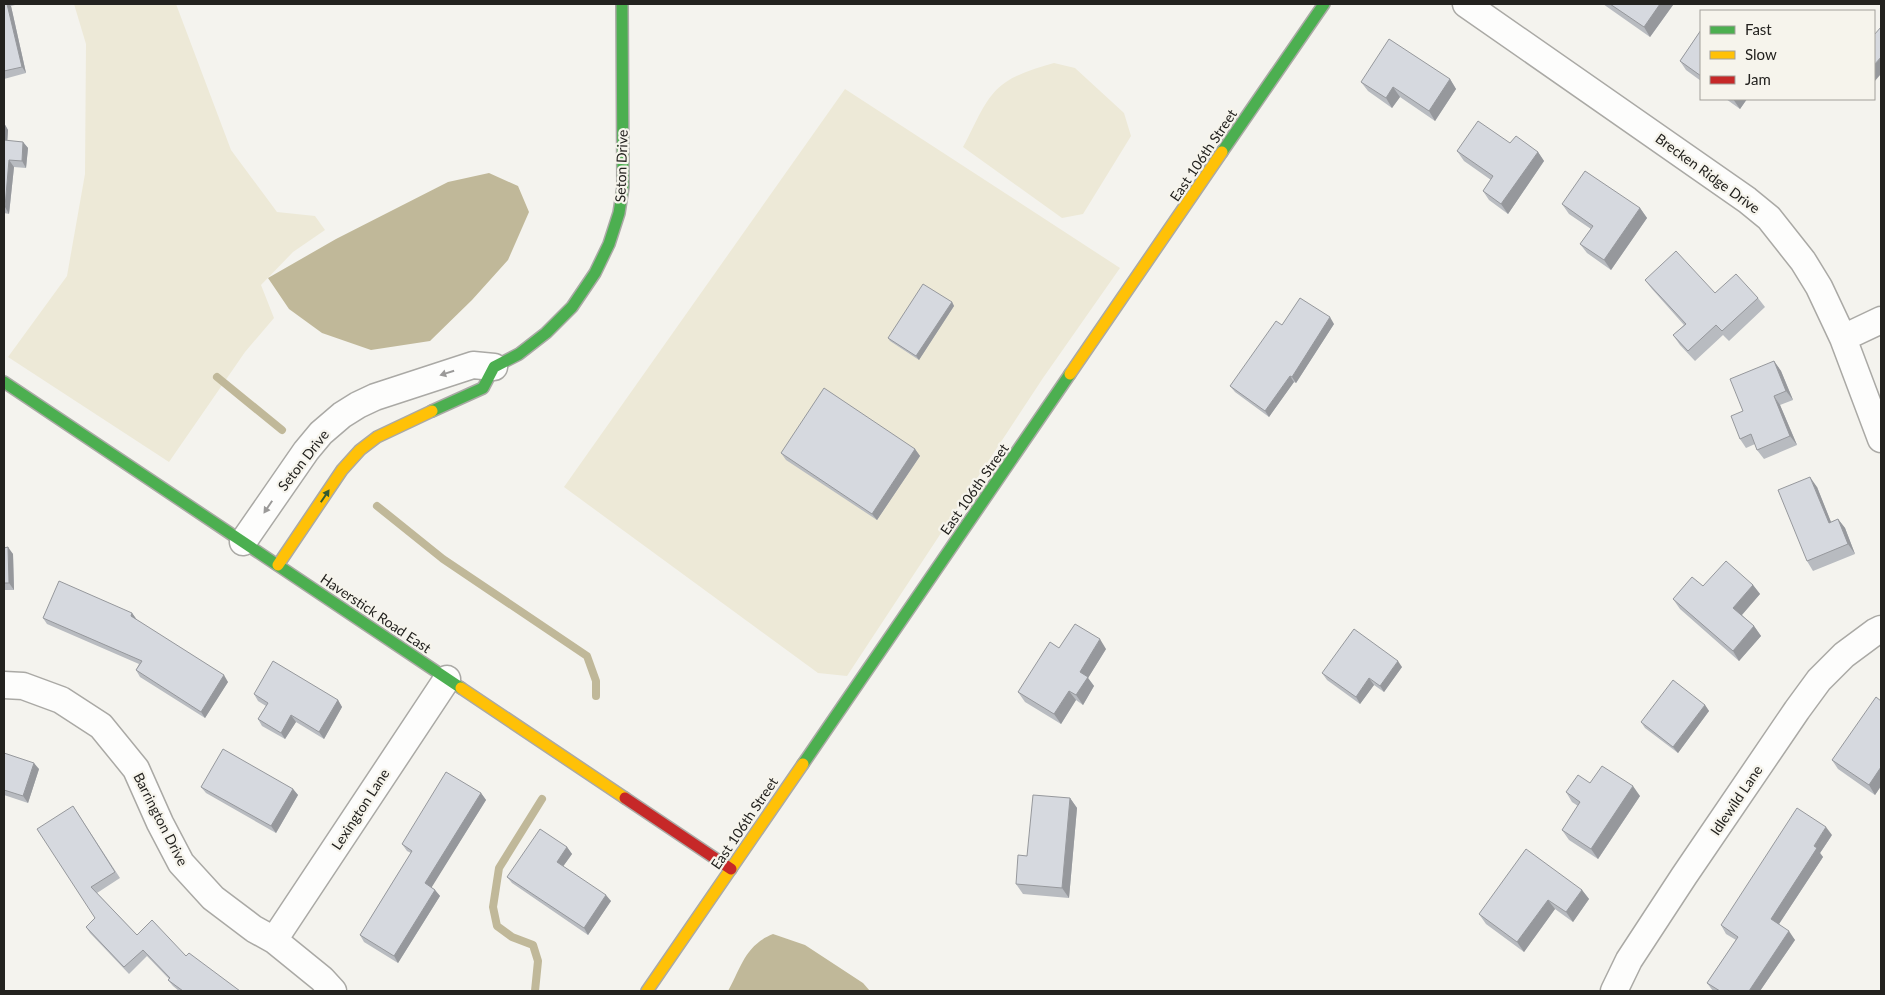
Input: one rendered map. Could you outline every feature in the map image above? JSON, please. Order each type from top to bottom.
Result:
[{"type":"street","name":"Seton Drive","points":[[243,542],[306,451],[321,433],[342,415],[375,397],[456,370],[473,365],[494,367],[519,354],[572,307],[595,273],[609,244],[619,213],[623,187],[622,4]]},
{"type":"street","name":"East 106th Street","points":[[647,991],[1324,4]]},
{"type":"street","name":"Brecken Ridge Drive","points":[[1466,4],[1747,200],[1769,218],[1803,261],[1820,287],[1843,338],[1881,439]]},
{"type":"street","points":[[1843,338],[1881,320]]},
{"type":"street","points":[[278,565],[342,470],[360,450],[377,437],[400,424],[483,388],[494,367]]},
{"type":"street","name":"Haverstick Road East","points":[[4,382],[731,869]]},
{"type":"street","name":"Idlewild Lane","points":[[1614,991],[1629,960],[1684,876],[1819,680],[1844,655],[1881,629]]},
{"type":"street","name":"Lexington Lane","points":[[274,940],[447,679]]},
{"type":"street","name":"Barrington Drive","points":[[4,685],[23,686],[61,700],[101,726],[136,769],[160,823],[181,863],[213,898],[254,929],[274,940],[322,979],[333,991]]},
{"type":"shaded area","points":[[74,4],[176,4],[231,150],[277,212],[315,216],[325,230],[293,252],[261,285],[274,318],[245,352],[169,462],[8,357],[67,276],[85,174],[86,44]]},
{"type":"shaded area","points":[[1054,63],[1075,68],[1124,113],[1131,136],[1083,214],[1062,218],[963,147],[986,103],[999,88],[1018,76]]},
{"type":"shaded area","points":[[845,89],[1120,268],[1043,378],[847,676],[818,673],[564,487]]},
{"type":"shaded area","points":[[489,173],[518,186],[529,212],[508,260],[472,300],[430,341],[371,350],[322,333],[289,309],[268,278],[336,239],[448,182]]},
{"type":"shaded area","points":[[773,934],[805,945],[863,983],[870,991],[728,991],[750,951],[756,944]]},
{"type":"building","points":[[4,4],[7,4],[22,67],[4,71]]},
{"type":"building","points":[[1610,4],[1660,4],[1644,27]]},
{"type":"building","points":[[1881,27],[1881,57],[1875,64],[1875,34]]},
{"type":"building","points":[[1700,31],[1700,75],[1680,61]]},
{"type":"building","points":[[1389,39],[1450,79],[1429,111],[1393,87],[1386,98],[1361,82]]},
{"type":"building","points":[[1478,121],[1510,143],[1516,136],[1538,152],[1501,204],[1483,191],[1493,176],[1457,151]]},
{"type":"building","points":[[4,140],[23,142],[22,161],[9,160],[5,207],[4,207]]},
{"type":"building","points":[[1585,171],[1640,208],[1604,260],[1580,244],[1593,226],[1562,204]]},
{"type":"building","points":[[1676,251],[1715,293],[1736,274],[1758,298],[1722,331],[1716,325],[1688,351],[1673,335],[1686,324],[1645,280]]},
{"type":"building","points":[[923,284],[952,302],[916,356],[888,338]]},
{"type":"building","points":[[1300,298],[1330,317],[1292,377],[1290,376],[1265,411],[1230,386],[1276,321],[1282,325]]},
{"type":"building","points":[[1774,361],[1786,391],[1774,396],[1790,436],[1757,450],[1751,434],[1740,439],[1731,416],[1743,411],[1730,379]]},
{"type":"building","points":[[824,388],[915,449],[872,514],[781,453]]},
{"type":"building","points":[[1810,477],[1829,523],[1838,519],[1848,544],[1807,561],[1778,490]]},
{"type":"building","points":[[8,547],[9,583],[4,583],[4,548]]},
{"type":"building","points":[[1726,561],[1753,585],[1733,608],[1754,626],[1733,651],[1673,599],[1692,577],[1703,586]]},
{"type":"building","points":[[59,581],[132,613],[131,616],[224,675],[201,712],[136,670],[142,661],[43,618]]},
{"type":"building","points":[[1075,624],[1100,639],[1080,672],[1088,677],[1076,695],[1069,691],[1054,714],[1018,692],[1050,642],[1059,648]]},
{"type":"building","points":[[1354,629],[1398,661],[1380,686],[1369,678],[1356,697],[1322,673]]},
{"type":"building","points":[[273,661],[338,700],[319,732],[291,715],[281,733],[258,719],[268,703],[254,694]]},
{"type":"building","points":[[1673,680],[1705,705],[1673,747],[1641,722]]},
{"type":"building","points":[[1876,697],[1881,701],[1881,767],[1869,785],[1832,760]]},
{"type":"building","points":[[223,749],[293,789],[271,826],[201,787]]},
{"type":"building","points":[[4,753],[34,763],[23,796],[4,790]]},
{"type":"building","points":[[1602,766],[1633,786],[1591,849],[1562,830],[1580,802],[1566,792],[1578,775],[1590,783]]},
{"type":"building","points":[[446,772],[481,793],[425,883],[435,890],[394,956],[360,935],[412,851],[402,844]]},
{"type":"building","points":[[1033,795],[1070,798],[1062,888],[1016,884],[1018,855],[1027,856]]},
{"type":"building","points":[[73,806],[115,872],[91,887],[137,935],[152,920],[186,956],[189,953],[240,991],[183,991],[168,980],[170,978],[143,950],[124,967],[86,927],[95,918],[37,829]]},
{"type":"building","points":[[1797,808],[1826,827],[1814,846],[1817,848],[1771,919],[1789,931],[1749,991],[1720,991],[1707,983],[1738,937],[1721,925]]},
{"type":"building","points":[[540,829],[567,847],[557,862],[606,895],[584,928],[507,877]]},
{"type":"building","points":[[1526,849],[1582,890],[1566,912],[1548,900],[1517,942],[1479,914]]},
{"type":"waterway","points":[[217,377],[282,430]]},
{"type":"waterway","points":[[377,506],[443,559],[587,656],[596,681],[596,696]]},
{"type":"waterway","points":[[535,991],[538,961],[533,945],[512,937],[497,926],[493,907],[499,868],[542,799]]},
{"type":"traffic: fast","points":[[432,411],[483,388],[494,367],[519,354],[546,333],[572,307],[595,273],[609,244],[619,213],[623,187],[622,4]]},
{"type":"traffic: fast","points":[[1222,152],[1324,4]]},
{"type":"traffic: fast","points":[[803,764],[1070,374]]},
{"type":"traffic: fast","points":[[4,382],[461,688]]},
{"type":"traffic: slow","points":[[1070,374],[1222,152]]},
{"type":"traffic: slow","points":[[278,565],[342,470],[360,450],[377,437],[432,411]]},
{"type":"traffic: slow","points":[[461,688],[625,798]]},
{"type":"traffic: slow","points":[[647,991],[803,764]]},
{"type":"traffic: jam","points":[[625,798],[731,869]]}]
